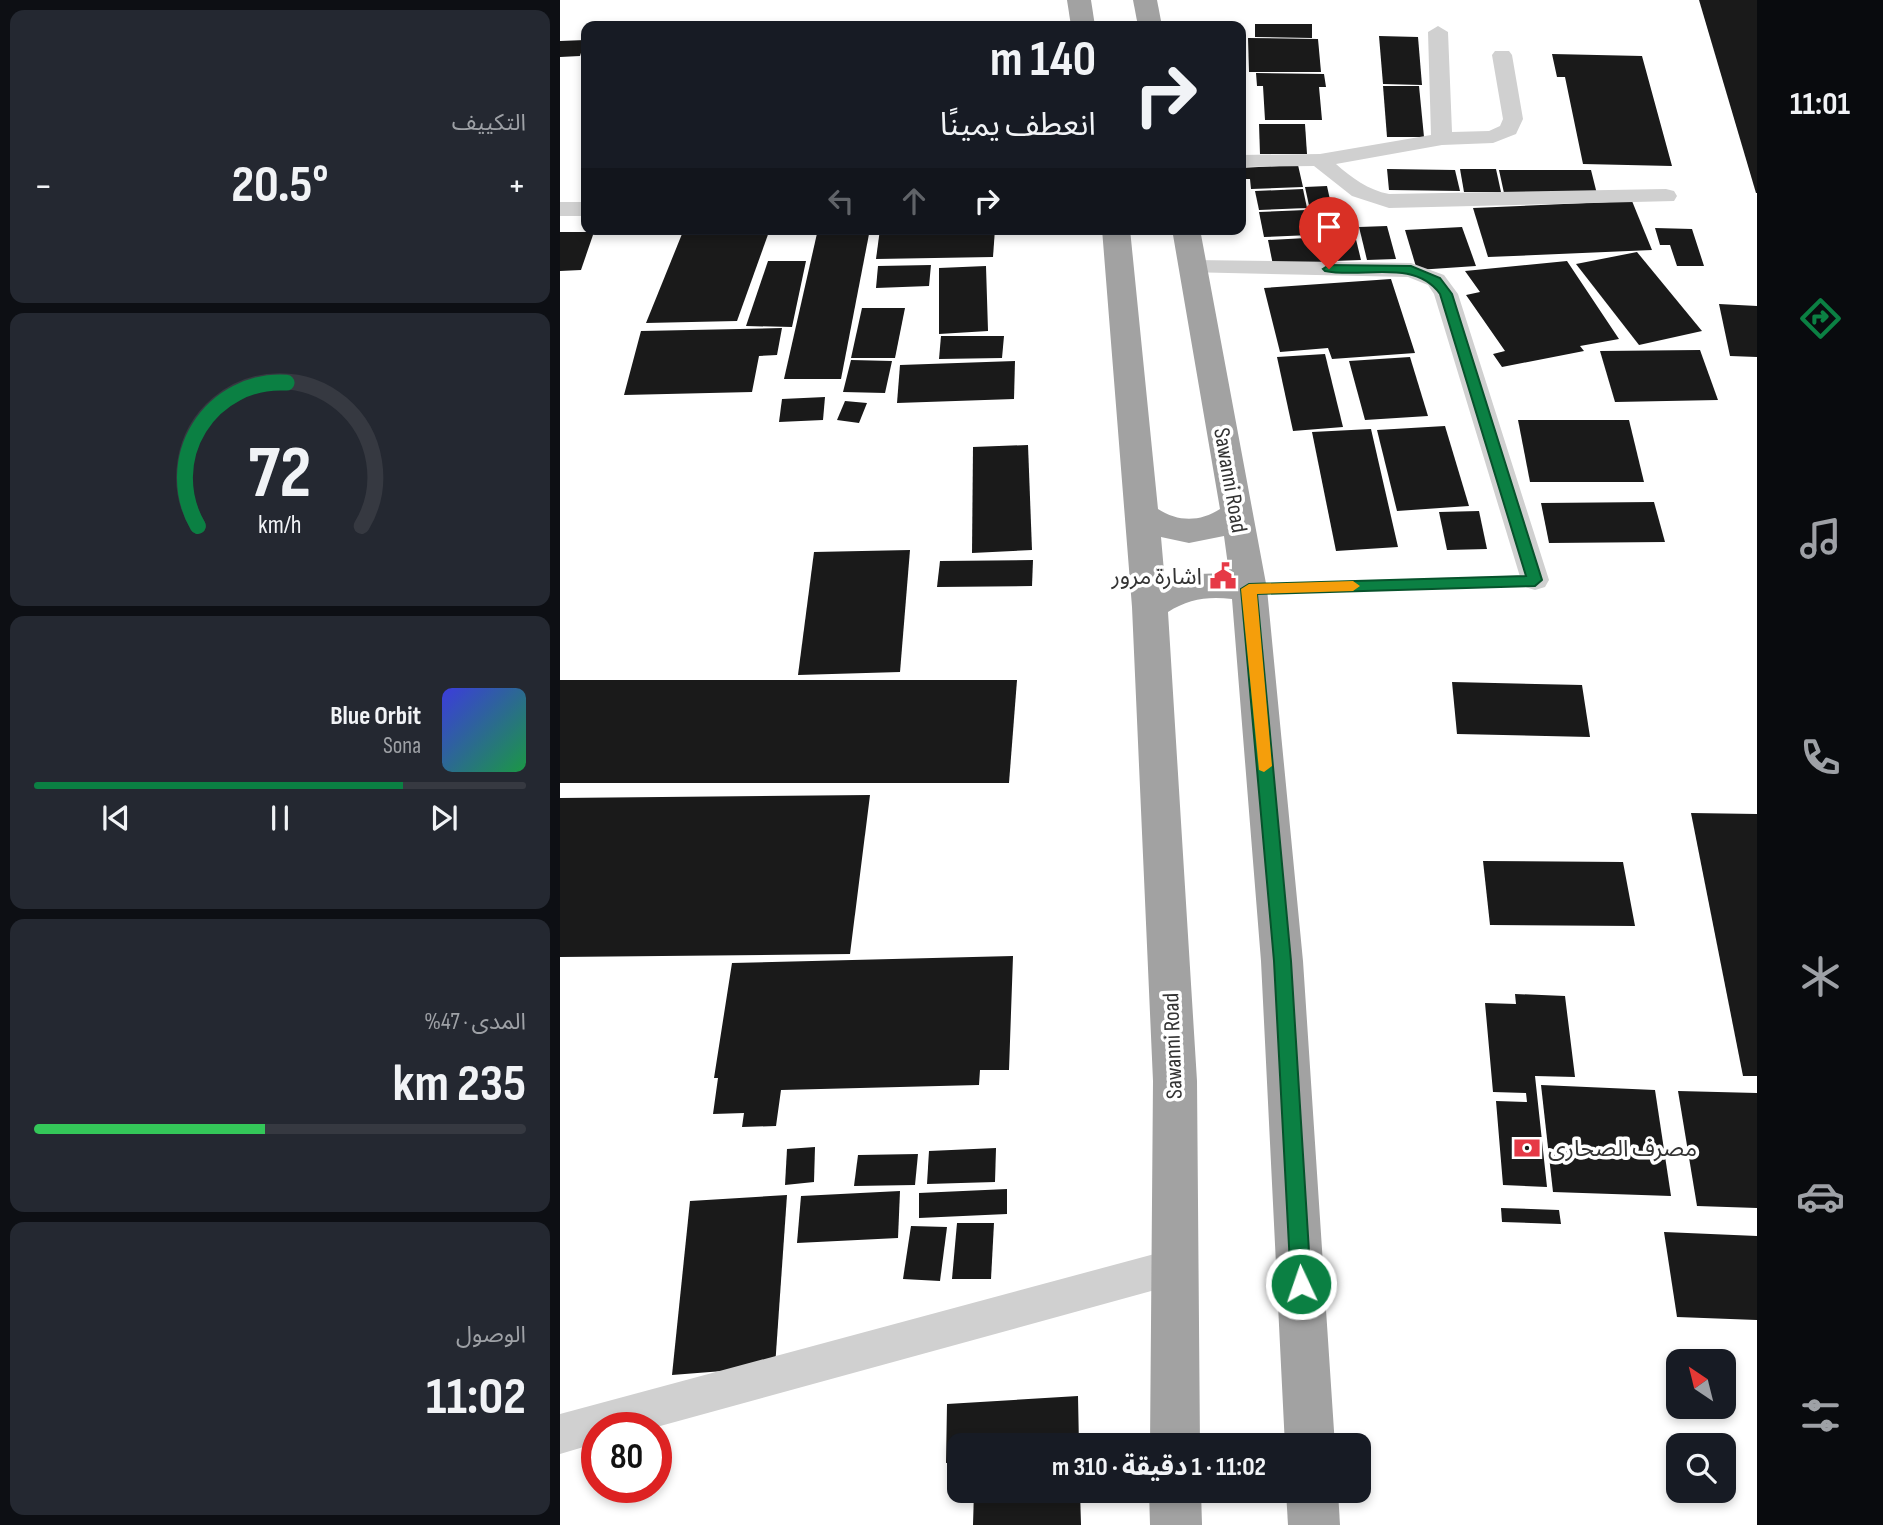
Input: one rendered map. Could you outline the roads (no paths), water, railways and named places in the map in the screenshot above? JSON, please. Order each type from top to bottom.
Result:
[{"type":"highway","points":[[1079,0],[1082,21]]},
{"type":"highway","points":[[1145,0],[1149,21]]},
{"type":"highway","name":"Sawanni Road","points":[[1117,235],[1150,607],[1175,1081],[1175,1433]]},
{"type":"highway","name":"Sawanni Road","points":[[1190,248],[1249,589],[1282,961],[1309,1433]]},
{"type":"highway","points":[[1140,514],[1170,530],[1189,532],[1208,530],[1225,524],[1238,514]]},
{"type":"highway","points":[[1150,607],[1163,597],[1195,586],[1213,583],[1249,589]]},
{"type":"highway","points":[[1175,1503],[1176,1525]]},
{"type":"highway","points":[[1313,1503],[1314,1525]]},
{"type":"street","points":[[1438,32],[1442,139]]},
{"type":"street","points":[[1246,161],[1320,160],[1442,139],[1493,137],[1509,130],[1513,119],[1502,55]]},
{"type":"street","points":[[1320,160],[1353,191],[1370,199],[1389,201],[1666,196]]},
{"type":"street","points":[[560,209],[581,209]]},
{"type":"street","points":[[1190,248],[1411,270],[1436,280],[1446,294],[1535,580]]},
{"type":"street","points":[[560,1434],[1173,1267]]},
{"type":"lane","points":[[1249,589],[1535,580]]},
{"type":"place","name":"اشارة مرور","points":[[1223,576]]},
{"type":"place","name":"مصرف الصحارى","points":[[1527,1148]]}]
